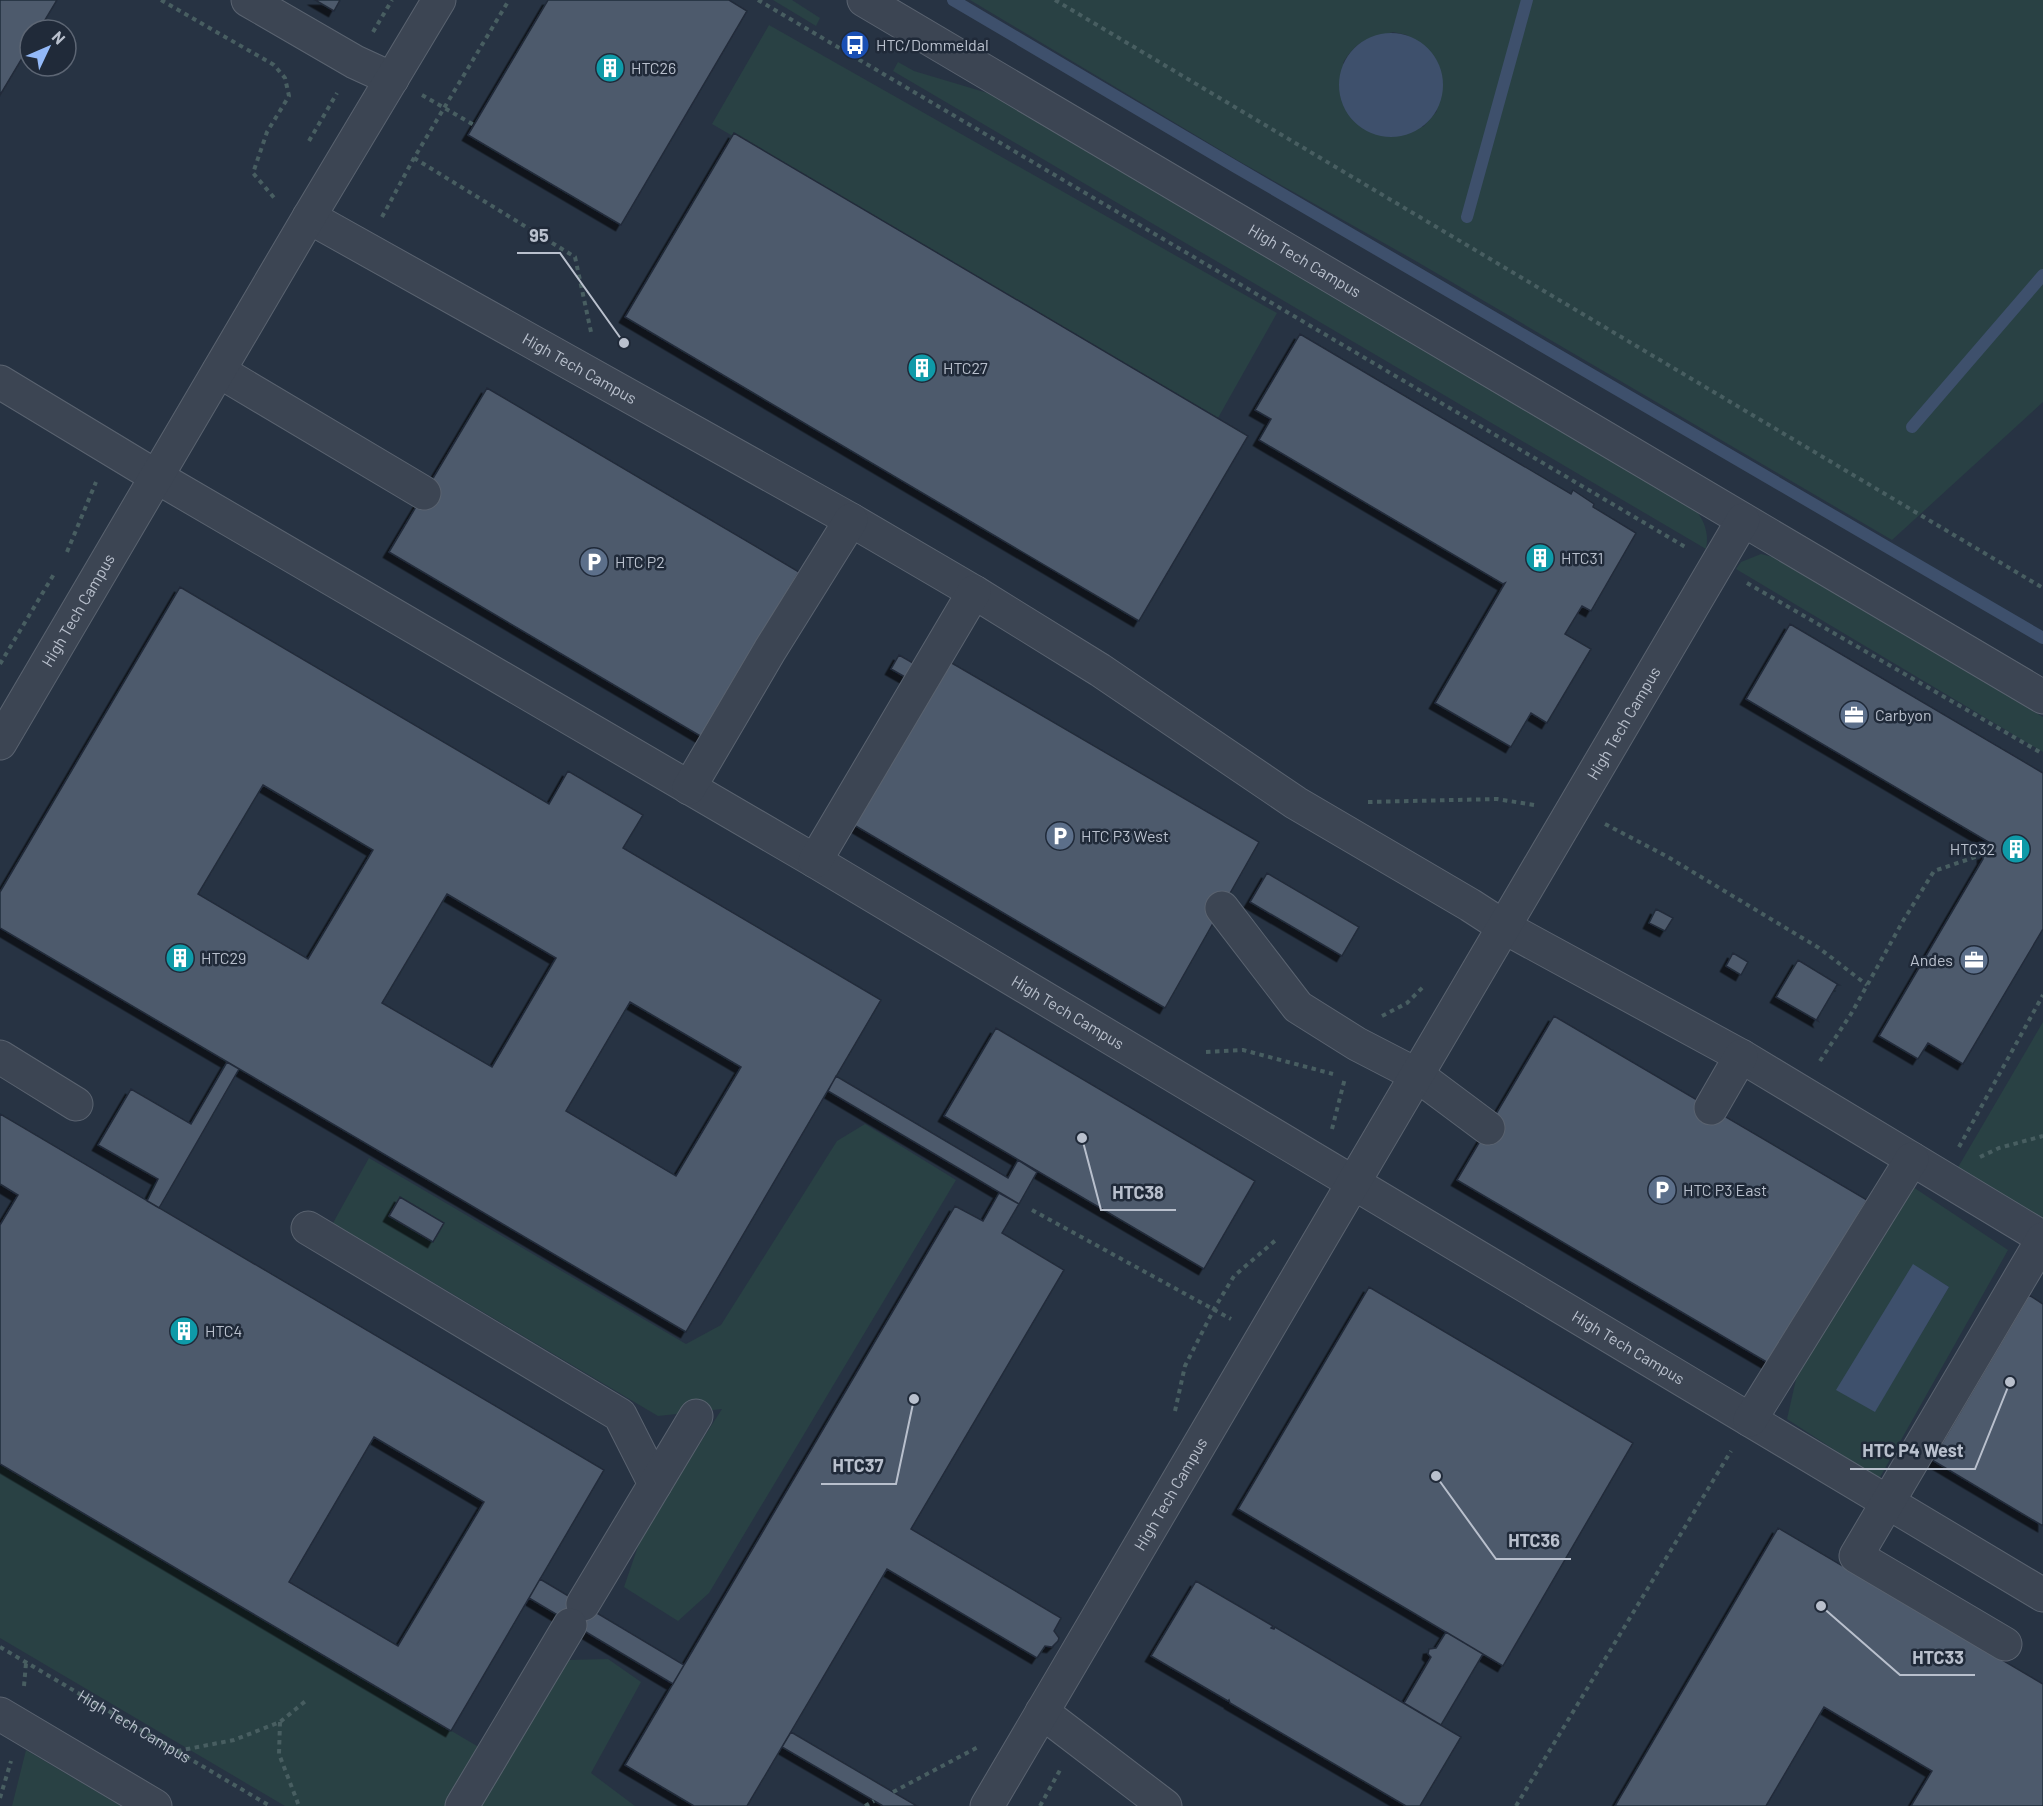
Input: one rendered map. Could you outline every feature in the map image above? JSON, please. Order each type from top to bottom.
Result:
[{"type":"street","points":[[248,0],[355,62],[393,79]]},
{"type":"street","name":"High Tech Campus","points":[[0,743],[439,0]]},
{"type":"street","name":"High Tech Campus","points":[[864,0],[2043,697]]},
{"type":"street","name":"High Tech Campus","points":[[309,217],[851,520],[974,592],[1100,670],[1296,803],[1504,927],[1741,1056],[2043,1238],[1888,1502]]},
{"type":"street","points":[[219,371],[424,493]]},
{"type":"street","name":"High Tech Campus","points":[[0,382],[157,477],[815,861],[2043,1595]]},
{"type":"street","points":[[689,788],[770,650],[851,520]]},
{"type":"street","name":"High Tech Campus","points":[[987,1806],[1743,520]]},
{"type":"street","points":[[815,861],[974,592]]},
{"type":"street","points":[[1222,908],[1298,1007],[1357,1044],[1417,1075],[1488,1128]]},
{"type":"street","points":[[1711,1108],[1741,1056]]},
{"type":"street","points":[[0,1057],[76,1104]]},
{"type":"street","points":[[1750,1420],[1912,1159]]},
{"type":"street","points":[[308,1228],[620,1415],[655,1484]]},
{"type":"street","points":[[462,1806],[696,1416]]},
{"type":"street","points":[[1888,1502],[1856,1556],[2005,1644]]},
{"type":"street","points":[[1042,1712],[1165,1806]]},
{"type":"street","points":[[0,1714],[155,1806]]},
{"type":"path","points":[[161,0],[274,65],[285,78],[289,96],[267,132],[253,173],[276,200],[309,217]]},
{"type":"path","points":[[364,248],[414,158],[508,0]]},
{"type":"path","points":[[758,0],[1717,566],[2043,754]]},
{"type":"path","points":[[1055,0],[2043,588]]},
{"type":"path","points":[[393,79],[474,125]]},
{"type":"path","points":[[414,158],[575,257],[602,381]]},
{"type":"path","points":[[1363,802],[1497,798],[1572,811],[1616,829],[1668,857],[1819,948],[1867,985]]},
{"type":"path","points":[[1798,1091],[1820,1061],[1867,985],[1934,871],[1984,854]]},
{"type":"path","points":[[1942,1177],[2043,995]]},
{"type":"path","points":[[1152,1063],[1180,1054],[1243,1050],[1345,1077]]},
{"type":"path","points":[[1942,1177],[2000,1148],[2043,1136]]},
{"type":"path","points":[[1032,1209],[1263,1336]]},
{"type":"path","points":[[1516,1806],[1750,1420]]},
{"type":"path","name":"High Tech Campus","points":[[0,1647],[270,1806]]},
{"type":"path","points":[[176,1751],[234,1740],[280,1722],[308,1699]]},
{"type":"path","points":[[280,1722],[279,1754],[299,1806]]},
{"type":"path","points":[[893,1792],[983,1744]]},
{"type":"path","points":[[865,1806],[874,1801]]},
{"type":"green space","points":[[773,0],[792,0],[820,18],[816,26]]},
{"type":"green space","points":[[970,0],[2043,0],[2043,402],[1892,540],[1414,260],[1237,160]],"holes":[[[1393,32],[1407,35],[1437,111],[1423,127],[1343,63],[1353,49],[1364,42]]]},
{"type":"green space","points":[[769,25],[1277,313],[1218,418],[712,124]]},
{"type":"green space","points":[[898,62],[914,71],[991,94],[1696,510],[1706,528],[1706,549],[893,71]]},
{"type":"green space","points":[[1761,554],[1773,557],[2043,717],[2043,752],[1736,569],[1741,562]]},
{"type":"green space","points":[[2043,1022],[2043,1220],[1957,1169]]},
{"type":"green space","points":[[865,1124],[956,1180],[709,1593],[678,1621],[624,1587],[643,1532],[722,1409],[658,1416],[333,1223],[369,1158],[686,1344],[721,1325],[837,1141]]},
{"type":"green space","points":[[1910,1185],[2008,1250],[1879,1479],[1787,1419],[1797,1375]],"holes":[[[1913,1265],[1949,1287],[1875,1411]]]},
{"type":"green space","points":[[0,1464],[482,1749],[448,1806],[285,1806],[0,1638]]},
{"type":"green space","points":[[608,1659],[641,1682],[591,1773],[635,1806],[479,1806],[567,1660]]},
{"type":"green space","points":[[26,1750],[121,1806],[12,1806]]},
{"type":"water","points":[[1391,33],[1411,37],[1428,48],[1439,65],[1443,85],[1439,105],[1428,122],[1411,133],[1391,137],[1371,133],[1354,122],[1343,105],[1339,85],[1343,65],[1354,48],[1371,37]]},
{"type":"water","points":[[1913,1264],[1949,1287],[1875,1412],[1836,1390]]},
{"type":"building","points":[[0,0],[57,0],[46,18],[18,18],[18,65],[0,95]]},
{"type":"building","points":[[315,0],[340,0],[334,11]]},
{"type":"building","name":"HTC26","points":[[548,0],[729,0],[747,11],[621,225],[468,135]]},
{"type":"building","name":"HTC27","points":[[734,133],[1248,436],[1139,621],[625,317]]},
{"type":"building","name":"HTC31","points":[[1300,334],[1571,494],[1573,490],[1594,504],[1593,507],[1636,533],[1591,611],[1582,606],[1565,634],[1591,649],[1547,723],[1531,713],[1511,747],[1435,703],[1505,583],[1503,584],[1259,440],[1271,419],[1255,410]]},
{"type":"building","name":"HTC P2","points":[[487,388],[799,572],[702,737],[389,552]]},
{"type":"building","name":"HTC29","points":[[180,587],[549,804],[568,771],[643,815],[623,848],[881,1000],[686,1332],[0,928],[0,892]],"holes":[[[263,785],[373,850],[308,959],[198,894]],[[447,894],[556,958],[492,1067],[382,1003]],[[630,1002],[741,1067],[676,1176],[566,1111]]]},
{"type":"building","name":"HTC32","points":[[1790,624],[2043,773],[2043,929],[1963,1064],[1928,1043],[1918,1059],[1879,1036],[1983,859],[1983,855],[1992,844],[1746,699]]},
{"type":"building","points":[[899,655],[913,663],[905,677],[891,669]]},
{"type":"building","name":"HTC P3 West","points":[[950,662],[1259,842],[1165,1008],[854,825]]},
{"type":"building","points":[[1267,873],[1359,927],[1342,956],[1250,902]]},
{"type":"building","points":[[1656,909],[1673,918],[1665,931],[1649,923]]},
{"type":"building","points":[[1733,953],[1748,962],[1741,975],[1726,966]]},
{"type":"building","points":[[1798,960],[1839,985],[1817,1019],[1818,1021],[1776,997]]},
{"type":"building","name":"HTC P3 East","points":[[1554,1016],[1867,1200],[1770,1364],[1457,1180]]},
{"type":"building","points":[[996,1028],[1255,1181],[1204,1269],[944,1116]]},
{"type":"building","points":[[227,1062],[239,1069],[159,1208],[147,1201],[158,1179],[98,1145],[131,1089],[191,1124]]},
{"type":"building","points":[[836,1076],[1008,1178],[1018,1160],[1037,1172],[1019,1204],[828,1091]]},
{"type":"building","name":"HTC4","points":[[0,1114],[604,1470],[451,1731],[0,1464],[0,1225],[18,1195],[0,1184]],"holes":[[[374,1437],[484,1502],[398,1646],[289,1582]]]},
{"type":"building","points":[[999,1193],[1019,1204],[1002,1233],[1064,1270],[911,1529],[1061,1618],[1054,1631],[1059,1638],[1058,1641],[1052,1647],[1045,1646],[1037,1658],[887,1569],[747,1806],[694,1806],[625,1765],[955,1206],[983,1221]]},
{"type":"building","points":[[400,1197],[444,1223],[433,1242],[389,1216]]},
{"type":"building","points":[[1369,1287],[1633,1443],[1503,1666],[1238,1509]]},
{"type":"building","points":[[2029,1295],[2043,1304],[2043,1526],[1932,1460]]},
{"type":"building","points":[[1778,1528],[2043,1684],[2043,1806],[1911,1806],[1932,1771],[1824,1707],[1766,1806],[1615,1806]]},
{"type":"building","points":[[540,1579],[684,1665],[673,1684],[529,1598]]},
{"type":"building","points":[[1196,1581],[1273,1626],[1271,1628],[1275,1627],[1461,1737],[1420,1806],[1406,1806],[1151,1656]]},
{"type":"building","points":[[1446,1632],[1483,1654],[1441,1725],[1404,1703],[1431,1657],[1428,1654],[1429,1649],[1436,1648]]},
{"type":"building","points":[[791,1732],[917,1806],[883,1806],[782,1747]]},
{"type":"waterway","points":[[953,0],[2043,638]]},
{"type":"waterway","points":[[1467,217],[1527,0]]},
{"type":"waterway","points":[[1912,427],[2043,275]]},
{"type":"place","name":"HTC/Dommeldal","points":[[855,45]]},
{"type":"place","name":"HTC26","points":[[610,68]]},
{"type":"place","name":"95","points":[[624,343]]},
{"type":"place","name":"HTC27","points":[[922,368]]},
{"type":"place","name":"HTC31","points":[[1540,558]]},
{"type":"place","name":"HTC P2","points":[[594,562]]},
{"type":"place","name":"Carbyon","points":[[1854,715]]},
{"type":"place","name":"HTC P3 West","points":[[1060,836]]},
{"type":"place","name":"HTC32","points":[[2016,849]]},
{"type":"place","name":"HTC29","points":[[180,958]]},
{"type":"place","name":"Andes","points":[[1974,960]]},
{"type":"place","name":"HTC38","points":[[1082,1138]]},
{"type":"place","name":"HTC P3 East","points":[[1662,1190]]},
{"type":"place","name":"HTC4","points":[[184,1331]]},
{"type":"place","name":"HTC P4 West","points":[[2010,1382]]},
{"type":"place","name":"HTC37","points":[[914,1399]]},
{"type":"place","name":"HTC36","points":[[1436,1476]]},
{"type":"place","name":"HTC33","points":[[1821,1606]]}]
